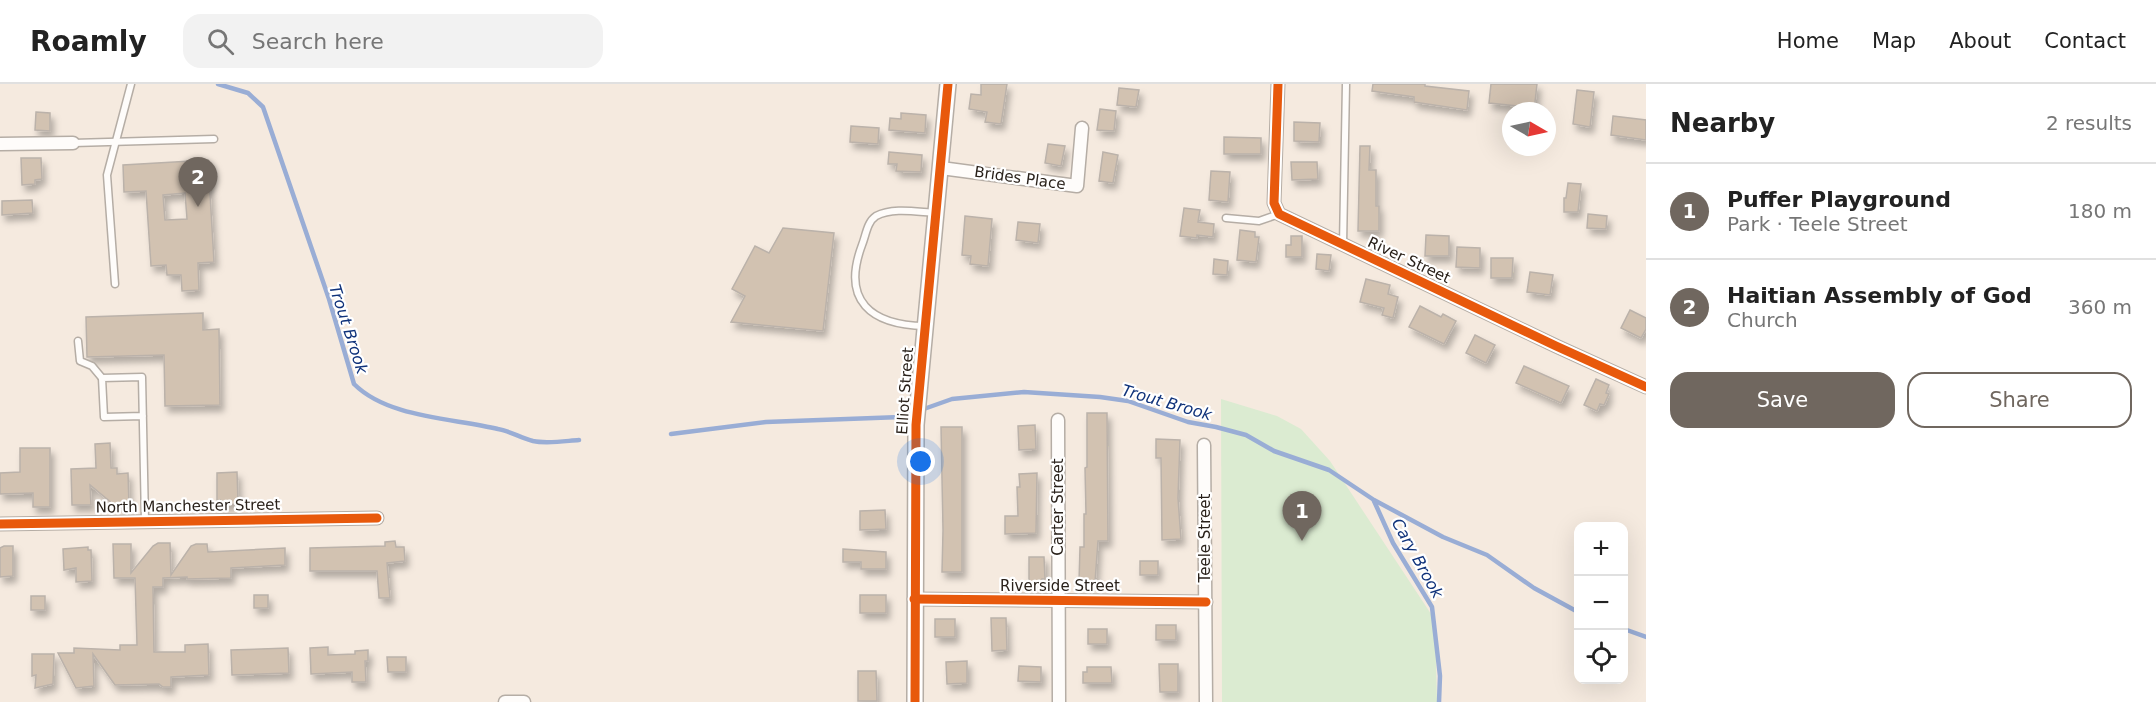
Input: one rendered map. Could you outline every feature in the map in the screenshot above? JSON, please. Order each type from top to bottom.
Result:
[{"type":"street","name":"Elliot Street","points":[[915,702],[916,425],[948,84]]},
{"type":"street","points":[[1278,84],[1274,203],[1279,214]]},
{"type":"street","name":"Brides Place","points":[[941,168],[1077,186],[1082,128]]},
{"type":"street","points":[[0,144],[73,143]]},
{"type":"street","name":"River Street","points":[[1279,214],[1646,387]]},
{"type":"street","name":"Carter Street","points":[[1058,420],[1059,702]]},
{"type":"street","name":"Teele Street","points":[[1204,445],[1206,702]]},
{"type":"street","name":"North Manchester Street","points":[[0,524],[377,518]]},
{"type":"street","name":"Riverside Street","points":[[914,599],[1206,602]]},
{"type":"street","points":[[505,702],[524,702]]},
{"type":"lane","points":[[115,284],[107,175],[131,84]]},
{"type":"lane","points":[[1343,246],[1346,84]]},
{"type":"lane","points":[[73,143],[214,139]]},
{"type":"lane","points":[[925,326],[893,323],[880,319],[868,309],[860,297],[854,282],[855,268],[867,228],[873,218],[884,213],[903,211],[936,213]]},
{"type":"lane","points":[[1226,218],[1259,221],[1279,214]]},
{"type":"lane","points":[[78,341],[80,361],[92,366],[102,378],[104,417],[143,416]]},
{"type":"lane","points":[[102,378],[142,377],[145,521]]},
{"type":"green space","points":[[1221,399],[1277,416],[1301,429],[1330,461],[1435,620],[1437,702],[1222,702]]},
{"type":"building","points":[[981,84],[1007,84],[1001,124],[985,122],[987,112],[969,109],[971,94],[981,95]]},
{"type":"building","points":[[1373,84],[1425,84],[1425,86],[1469,91],[1467,110],[1414,102],[1414,97],[1372,91]]},
{"type":"building","points":[[1491,84],[1537,84],[1535,102],[1489,103]]},
{"type":"building","points":[[1119,88],[1139,90],[1136,107],[1117,105]]},
{"type":"building","points":[[1577,90],[1594,92],[1590,127],[1573,124]]},
{"type":"building","points":[[1100,109],[1116,111],[1114,131],[1097,130]]},
{"type":"building","points":[[36,112],[50,113],[50,131],[35,130]]},
{"type":"building","points":[[901,113],[926,115],[925,133],[889,130],[890,118],[901,119]]},
{"type":"building","points":[[1613,116],[1646,120],[1646,140],[1611,135]]},
{"type":"building","points":[[1294,122],[1320,123],[1319,142],[1294,141]]},
{"type":"building","points":[[851,126],[879,128],[878,144],[850,142]]},
{"type":"building","points":[[1224,137],[1261,138],[1261,154],[1224,154]]},
{"type":"building","points":[[1048,144],[1065,146],[1061,166],[1045,163]]},
{"type":"building","points":[[1360,146],[1370,146],[1369,170],[1376,170],[1379,231],[1358,231]]},
{"type":"building","points":[[889,152],[922,155],[921,172],[896,171],[897,164],[888,164]]},
{"type":"building","points":[[1103,152],[1118,155],[1113,183],[1099,181]]},
{"type":"building","points":[[21,158],[41,158],[42,179],[35,180],[35,184],[22,185]]},
{"type":"building","points":[[208,160],[214,262],[198,263],[199,290],[182,291],[181,275],[167,275],[166,265],[151,266],[146,191],[124,192],[123,165]],"holes":[[[185,193],[187,219],[165,220],[163,195]]]},
{"type":"building","points":[[1291,162],[1317,162],[1318,179],[1292,180]]},
{"type":"building","points":[[1211,171],[1230,172],[1228,202],[1209,200]]},
{"type":"building","points":[[1568,183],[1581,184],[1578,212],[1564,212],[1564,198],[1566,198]]},
{"type":"building","points":[[32,200],[33,213],[2,215],[2,201]]},
{"type":"building","points":[[1184,208],[1200,210],[1198,222],[1214,224],[1213,237],[1180,236]]},
{"type":"building","points":[[1588,214],[1607,216],[1606,229],[1587,228]]},
{"type":"building","points":[[965,216],[992,219],[988,266],[970,264],[971,256],[962,255]]},
{"type":"building","points":[[1018,222],[1040,224],[1038,243],[1016,240]]},
{"type":"building","points":[[783,228],[834,233],[823,331],[731,322],[745,296],[732,289],[755,246],[769,253]]},
{"type":"building","points":[[1240,230],[1255,232],[1255,237],[1259,237],[1256,262],[1237,260]]},
{"type":"building","points":[[1426,235],[1449,236],[1449,256],[1425,256]]},
{"type":"building","points":[[1291,236],[1302,236],[1302,257],[1286,257],[1286,245],[1291,245]]},
{"type":"building","points":[[1457,247],[1480,248],[1480,268],[1456,267]]},
{"type":"building","points":[[1317,254],[1331,255],[1329,271],[1316,269]]},
{"type":"building","points":[[1491,258],[1513,258],[1512,278],[1491,278]]},
{"type":"building","points":[[1214,259],[1228,261],[1227,275],[1213,274]]},
{"type":"building","points":[[1530,272],[1553,275],[1550,295],[1527,292]]},
{"type":"building","points":[[1366,279],[1390,285],[1388,294],[1398,297],[1393,318],[1382,315],[1384,308],[1360,302]]},
{"type":"building","points":[[1420,306],[1441,317],[1443,314],[1456,321],[1444,344],[1409,327]]},
{"type":"building","points":[[1630,310],[1646,318],[1646,329],[1641,338],[1621,328]]},
{"type":"building","points":[[203,313],[203,330],[219,329],[220,405],[165,406],[164,355],[87,357],[86,317]]},
{"type":"building","points":[[1475,335],[1495,345],[1486,363],[1466,353]]},
{"type":"building","points":[[1524,366],[1569,386],[1561,403],[1516,383]]},
{"type":"building","points":[[1596,379],[1609,385],[1606,393],[1609,394],[1604,405],[1600,404],[1597,411],[1584,405]]},
{"type":"building","points":[[1087,413],[1107,413],[1108,541],[1098,541],[1095,582],[1079,582],[1080,547],[1084,547],[1084,514],[1086,514]]},
{"type":"building","points":[[1035,425],[1036,449],[1019,450],[1018,426]]},
{"type":"building","points":[[941,427],[962,427],[962,572],[942,572]]},
{"type":"building","points":[[1156,439],[1180,440],[1178,498],[1181,539],[1162,540],[1161,458],[1156,458]]},
{"type":"building","points":[[110,443],[111,468],[117,468],[117,474],[128,473],[129,505],[113,504],[90,485],[91,505],[72,505],[71,469],[96,468],[95,444]]},
{"type":"building","points":[[20,448],[50,448],[50,507],[33,507],[33,493],[0,494],[0,473],[20,472]]},
{"type":"building","points":[[237,472],[238,501],[235,501],[235,504],[220,505],[220,500],[217,501],[217,473]]},
{"type":"building","points":[[1037,473],[1036,533],[1005,534],[1005,516],[1018,516],[1019,474]]},
{"type":"building","points":[[885,510],[886,529],[860,530],[860,511]]},
{"type":"building","points":[[395,541],[396,547],[404,547],[405,561],[387,563],[390,598],[379,598],[377,571],[310,571],[310,548],[385,546],[385,542]]},
{"type":"building","points":[[158,543],[170,543],[171,575],[191,546],[196,544],[207,544],[208,552],[285,548],[285,565],[231,568],[231,578],[163,578],[163,587],[153,587],[154,652],[185,652],[185,645],[208,644],[209,675],[171,677],[171,687],[163,687],[159,684],[115,685],[93,654],[94,686],[76,688],[58,653],[74,653],[74,648],[120,650],[120,645],[137,645],[135,578],[114,578],[113,544],[131,544],[131,573]]},
{"type":"building","points":[[13,546],[13,576],[0,577],[0,548]]},
{"type":"building","points":[[88,547],[88,550],[91,550],[92,581],[76,582],[76,568],[64,570],[63,549]]},
{"type":"building","points":[[843,549],[886,552],[886,569],[861,569],[861,562],[843,562]]},
{"type":"building","points":[[1029,557],[1044,557],[1045,579],[1042,581],[1029,582]]},
{"type":"building","points":[[1140,561],[1158,561],[1158,575],[1140,575]]},
{"type":"building","points":[[254,595],[268,595],[268,608],[254,608]]},
{"type":"building","points":[[860,595],[886,595],[886,613],[860,613]]},
{"type":"building","points":[[31,596],[45,596],[45,610],[31,610]]},
{"type":"building","points":[[991,618],[1006,618],[1007,650],[992,651]]},
{"type":"building","points":[[935,619],[955,619],[955,637],[935,637]]},
{"type":"building","points":[[1156,625],[1176,625],[1176,640],[1156,640]]},
{"type":"building","points":[[1088,629],[1107,629],[1107,644],[1088,644]]},
{"type":"building","points":[[328,647],[328,655],[355,654],[355,651],[368,650],[368,661],[365,661],[366,682],[352,682],[352,672],[311,674],[310,648]]},
{"type":"building","points":[[288,648],[289,673],[232,675],[231,650]]},
{"type":"building","points":[[32,654],[54,654],[53,684],[35,688],[36,675],[32,676]]},
{"type":"building","points":[[387,657],[406,657],[406,672],[388,672]]},
{"type":"building","points":[[967,661],[967,683],[947,684],[946,662]]},
{"type":"building","points":[[1159,664],[1178,664],[1178,692],[1160,692]]},
{"type":"building","points":[[1019,666],[1041,667],[1041,682],[1018,681]]},
{"type":"building","points":[[1087,667],[1111,667],[1112,683],[1083,683],[1083,672],[1087,672]]},
{"type":"building","points":[[858,671],[876,671],[877,701],[858,701]]},
{"type":"waterway","name":"Trout Brook","points":[[218,84],[248,93],[263,107],[329,299],[354,384],[385,404],[422,415],[502,430],[538,442],[579,440]]},
{"type":"waterway","name":"Trout Brook","points":[[921,410],[952,399],[1024,392],[1100,397],[1128,401],[1188,422],[1246,435],[1274,451],[1329,470],[1374,500],[1443,537],[1487,555],[1534,588],[1574,610]]},
{"type":"waterway","name":"Trout Brook","points":[[671,434],[766,422],[901,417],[913,413]]},
{"type":"waterway","name":"Cary Brook","points":[[1374,501],[1393,543],[1432,607],[1440,676],[1439,702]]},
{"type":"waterway","name":"Trout Brook","points":[[1627,630],[1646,637]]},
{"type":"cycle path","points":[[915,702],[916,425],[948,84]]},
{"type":"cycle path","points":[[1278,84],[1274,203],[1279,214],[1646,387]]},
{"type":"cycle path","points":[[0,524],[377,518]]},
{"type":"cycle path","points":[[914,599],[1206,602]]},
{"type":"place","name":"Haitian Assembly of God","points":[[198,207]]},
{"type":"place","name":"Puffer Playground","points":[[1302,541]]}]
